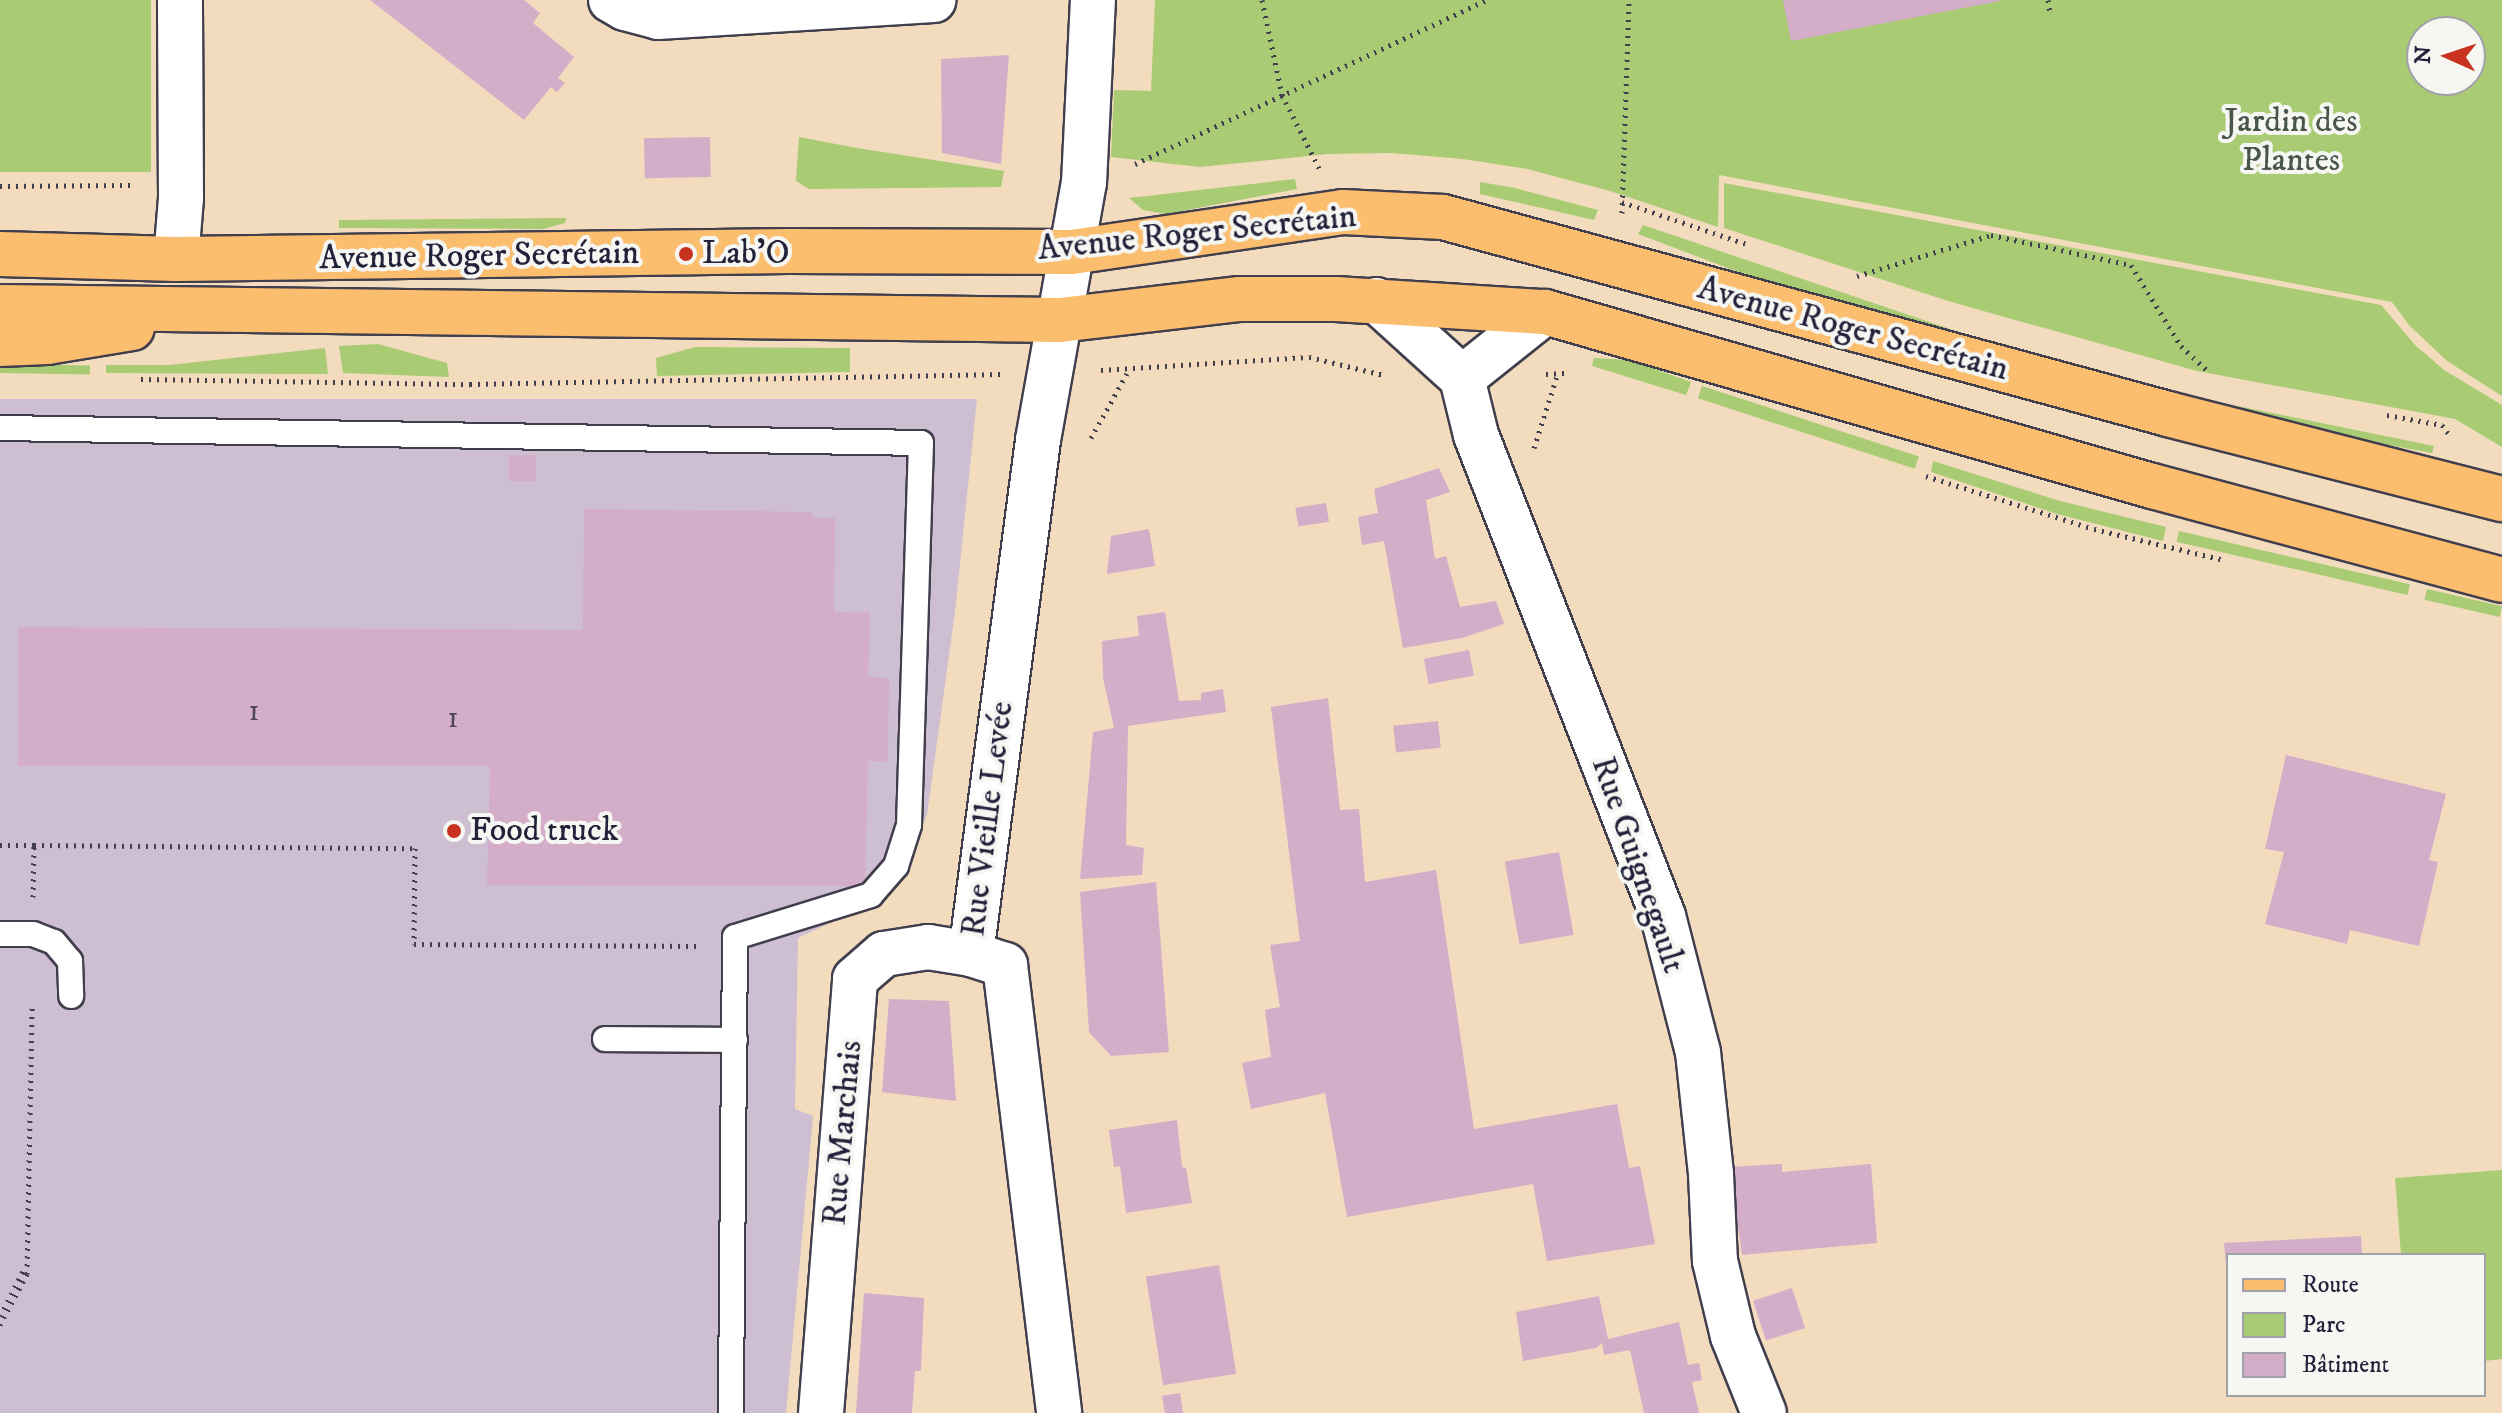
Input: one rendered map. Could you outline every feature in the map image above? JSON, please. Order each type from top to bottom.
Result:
[{"type":"main road","name":"Avenue Roger Secrétain","points":[[13,253],[176,259],[788,251],[1072,252],[1343,212],[1443,217],[2168,414],[2502,499]]},
{"type":"main road","name":"Avenue Roger Secrétain","points":[[0,307],[1060,320],[1240,299],[1376,300],[1545,312],[2152,486],[2502,580]]},
{"type":"main road","points":[[0,344],[47,342],[249,308]]},
{"type":"street","points":[[176,259],[181,198],[180,0]]},
{"type":"street","points":[[611,0],[625,8],[658,17],[933,0]]},
{"type":"street","points":[[1060,320],[1084,183],[1093,0]]},
{"type":"street","points":[[1376,300],[1462,378],[1545,312]]},
{"type":"street","name":"Rue Vieille Levée","points":[[1059,1413],[1005,965],[971,954],[1038,440],[1060,320]]},
{"type":"street","name":"Rue Guignegault","points":[[1462,378],[1476,435],[1663,916],[1698,1052],[1711,1174],[1715,1261],[1733,1336],[1764,1413]]},
{"type":"street","name":"Rue Marchais","points":[[821,1413],[855,979],[884,954],[928,947],[971,954]]},
{"type":"lane","points":[[0,428],[921,443],[909,825],[896,866],[871,895],[735,937],[731,1413]]},
{"type":"lane","points":[[0,934],[32,922],[70,961],[71,996]]},
{"type":"lane","points":[[605,1039],[735,1040]]},
{"type":"path","points":[[1262,0],[1282,95],[1321,172]]},
{"type":"path","points":[[1127,168],[1486,0]]},
{"type":"path","points":[[1622,213],[1629,0]]},
{"type":"path","points":[[2048,0],[2050,12]]},
{"type":"path","points":[[0,186],[136,185]]},
{"type":"path","points":[[1622,202],[1757,248]]},
{"type":"path","points":[[1847,279],[1991,235],[2131,265],[2181,346],[2215,377]]},
{"type":"path","points":[[125,379],[470,384],[1050,373],[1309,357],[1383,375],[1462,378]]},
{"type":"path","points":[[1535,374],[1574,372]]},
{"type":"path","points":[[2380,414],[2442,425],[2450,436]]},
{"type":"path","points":[[1915,473],[2094,529],[2230,562]]},
{"type":"path","points":[[0,845],[415,848],[414,944],[735,946]]},
{"type":"path","points":[[0,1325],[27,1274],[34,845]]},
{"type":"path","points":[[32,922],[36,865]]},
{"type":"path","points":[[0,1316],[25,1269],[30,997]]},
{"type":"shaded area","points":[[0,399],[977,399],[955,612],[927,815],[905,866],[868,905],[798,938],[795,1109],[813,1116],[786,1413],[0,1413]]},
{"type":"green space","points":[[0,0],[151,0],[151,172],[0,172]]},
{"type":"green space","name":"Jardin des Plantes","points":[[1155,0],[2502,0],[2502,396],[2447,361],[2409,325],[2392,302],[1719,175],[1718,227],[1610,191],[1527,169],[1463,159],[1391,153],[1328,154],[1200,167],[1111,157],[1114,90],[1151,91]]},
{"type":"green space","points":[[799,137],[1004,171],[1001,187],[809,189],[796,181]]},
{"type":"green space","points":[[1295,179],[1297,189],[1166,214],[1143,210],[1129,198]]},
{"type":"green space","points":[[1480,182],[1598,210],[1594,220],[1480,194]]},
{"type":"green space","points":[[1724,183],[2381,305],[2415,345],[2444,370],[2502,405],[2502,447],[2455,419],[2197,371],[1948,301],[1724,228]]},
{"type":"green space","points":[[566,218],[565,223],[543,229],[339,228],[339,220]]},
{"type":"green space","points":[[1643,225],[1968,335],[2213,401],[2434,446],[2432,453],[2261,421],[2015,358],[1733,270],[1638,234]]},
{"type":"green space","points":[[378,344],[447,363],[449,377],[343,373],[339,346]]},
{"type":"green space","points":[[695,347],[850,348],[850,372],[657,376],[656,358]]},
{"type":"green space","points":[[325,348],[328,374],[106,373],[106,365],[169,365]]},
{"type":"green space","points":[[1594,358],[1629,360],[1691,382],[1686,395],[1592,366]]},
{"type":"green space","points":[[0,364],[90,366],[90,375],[0,373]]},
{"type":"green space","points":[[1702,386],[1919,456],[1915,469],[1698,398]]},
{"type":"green space","points":[[1933,461],[2060,501],[2166,527],[2163,541],[2057,514],[1931,472]]},
{"type":"green space","points":[[2179,531],[2410,584],[2407,595],[2177,542]]},
{"type":"green space","points":[[2427,589],[2502,606],[2500,617],[2425,600]]},
{"type":"green space","points":[[2502,1170],[2502,1359],[2486,1361],[2486,1253],[2401,1253],[2395,1178]]},
{"type":"building","points":[[370,0],[524,0],[540,13],[533,23],[574,57],[558,78],[565,83],[557,92],[551,87],[524,120]]},
{"type":"building","points":[[1783,0],[2000,0],[2000,1],[1791,41]]},
{"type":"building","points":[[1009,55],[1001,164],[942,153],[941,59]]},
{"type":"building","points":[[710,137],[711,177],[645,178],[644,138]]},
{"type":"building","points":[[509,455],[536,455],[536,481],[509,481]]},
{"type":"building","points":[[1439,468],[1450,492],[1426,500],[1435,559],[1446,556],[1460,607],[1496,601],[1504,624],[1462,638],[1403,648],[1384,541],[1362,545],[1358,517],[1378,513],[1374,489]]},
{"type":"building","points":[[1326,503],[1329,522],[1298,527],[1295,508]]},
{"type":"building","points":[[584,509],[812,512],[812,518],[835,518],[834,612],[870,613],[868,677],[889,678],[888,762],[868,761],[865,886],[487,885],[490,766],[18,766],[18,627],[583,630]]},
{"type":"building","points":[[1149,529],[1155,566],[1107,574],[1111,536]]},
{"type":"building","points":[[1165,612],[1179,701],[1201,700],[1201,693],[1223,689],[1226,712],[1128,726],[1126,845],[1144,848],[1142,875],[1080,879],[1093,732],[1114,728],[1103,678],[1102,641],[1139,636],[1137,616]]},
{"type":"building","points":[[1469,650],[1474,676],[1429,684],[1424,659]]},
{"type":"building","points":[[1328,698],[1340,810],[1359,809],[1365,882],[1436,870],[1474,1129],[1617,1104],[1629,1168],[1640,1166],[1655,1244],[1547,1261],[1533,1184],[1347,1217],[1325,1093],[1251,1109],[1242,1063],[1271,1057],[1265,1010],[1280,1007],[1270,945],[1300,941],[1271,707]]},
{"type":"building","points":[[1438,721],[1441,748],[1396,753],[1393,726]]},
{"type":"building","points":[[2286,755],[2446,794],[2429,860],[2438,862],[2419,946],[2350,930],[2347,944],[2265,924],[2284,852],[2265,849]]},
{"type":"building","points":[[1559,852],[1574,935],[1519,944],[1505,862]]},
{"type":"building","points":[[1156,882],[1169,1052],[1111,1056],[1089,1032],[1080,892]]},
{"type":"building","points":[[889,999],[949,1001],[956,1101],[882,1092]]},
{"type":"building","points":[[1177,1120],[1182,1167],[1186,1168],[1192,1203],[1126,1213],[1120,1166],[1114,1167],[1109,1130]]},
{"type":"building","points":[[1782,1164],[1782,1172],[1871,1164],[1877,1243],[1742,1255],[1730,1167]]},
{"type":"building","points":[[2361,1236],[2362,1253],[2226,1253],[2226,1264],[2224,1243]]},
{"type":"building","points":[[1219,1265],[1236,1374],[1163,1385],[1146,1277]]},
{"type":"building","points":[[1792,1288],[1805,1328],[1766,1341],[1753,1301]]},
{"type":"building","points":[[864,1293],[924,1298],[921,1371],[915,1371],[912,1413],[856,1413]]},
{"type":"building","points":[[1599,1296],[1608,1339],[1679,1322],[1688,1365],[1699,1363],[1702,1380],[1692,1382],[1699,1413],[1644,1413],[1630,1350],[1604,1355],[1602,1343],[1596,1348],[1523,1361],[1516,1312]]},
{"type":"building","points":[[1180,1393],[1183,1413],[1165,1413],[1162,1396]]},
{"type":"place","name":"Lab'O","points":[[686,254]]},
{"type":"place","name":"Food truck","points":[[454,831]]}]
